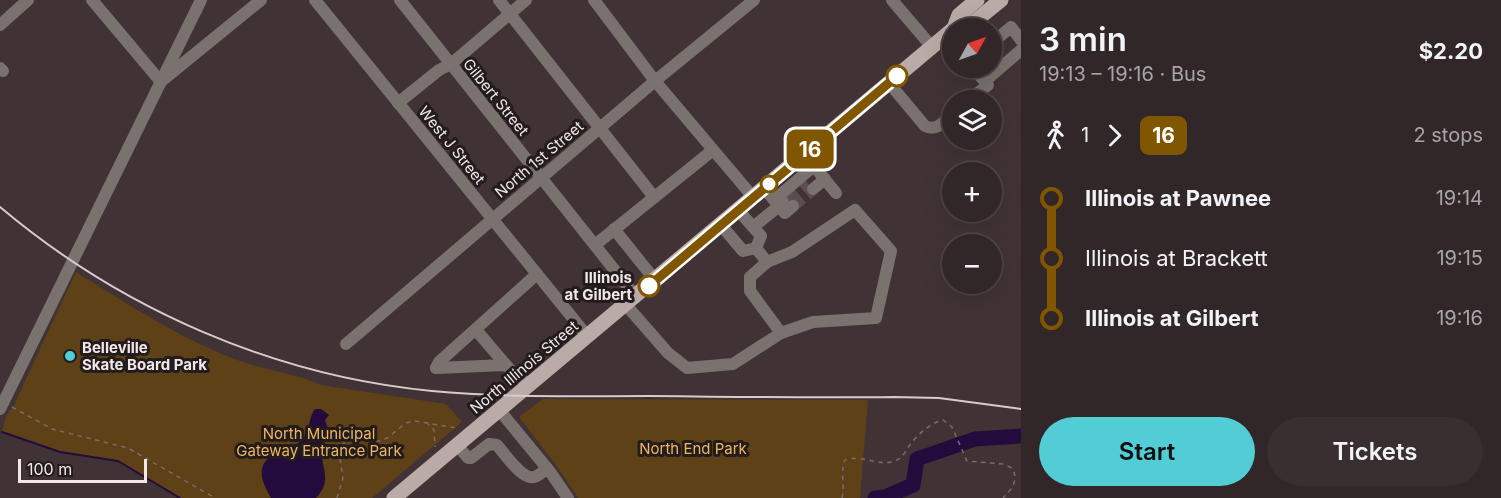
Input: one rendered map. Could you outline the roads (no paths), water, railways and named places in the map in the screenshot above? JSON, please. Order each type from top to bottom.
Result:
[{"type":"main road","name":"North Illinois Street","points":[[958,18],[977,0]]},
{"type":"main road","points":[[979,18],[1001,0]]},
{"type":"main road","name":"North Illinois Street","points":[[394,498],[738,210],[775,199],[815,168],[889,83],[942,40]]},
{"type":"street","points":[[0,25],[28,0]]},
{"type":"street","points":[[92,0],[161,82]]},
{"type":"street","points":[[1,407],[201,0]]},
{"type":"street","points":[[161,82],[261,0]]},
{"type":"street","name":"West J Street","points":[[315,0],[588,337]]},
{"type":"street","name":"Gilbert Street","points":[[400,0],[595,245],[668,353],[687,368],[733,364],[781,333]]},
{"type":"street","points":[[499,0],[654,197]]},
{"type":"street","points":[[398,103],[439,70],[451,64],[526,0]]},
{"type":"street","points":[[594,0],[655,81],[713,150],[775,199],[753,227]]},
{"type":"street","points":[[892,0],[932,47]]},
{"type":"street","name":"North 1st Street","points":[[346,344],[749,2]]},
{"type":"street","points":[[1002,35],[1011,27],[1021,40]]},
{"type":"street","points":[[984,81],[1021,50]]},
{"type":"street","points":[[981,78],[988,85],[982,90]]},
{"type":"street","points":[[889,83],[925,126],[931,129],[942,123]]},
{"type":"street","points":[[595,245],[713,150]]},
{"type":"street","points":[[810,186],[815,168]]},
{"type":"street","points":[[815,168],[837,193]]},
{"type":"street","points":[[738,210],[761,236],[756,248]]},
{"type":"street","points":[[855,210],[891,251],[876,318],[813,322],[781,333],[750,291],[750,277],[767,262],[792,252],[855,210]]},
{"type":"street","points":[[721,225],[743,251],[756,248]]},
{"type":"street","points":[[614,229],[655,280]]},
{"type":"street","points":[[756,248],[767,262]]},
{"type":"street","points":[[506,365],[436,368],[439,362],[537,274]]},
{"type":"street","points":[[476,330],[514,374],[530,386]]},
{"type":"street","points":[[500,411],[547,468],[568,498]]},
{"type":"street","points":[[458,446],[468,458],[471,458],[489,444],[497,445],[524,476],[532,478],[547,468]]},
{"type":"waterway","points":[[2,432],[60,452],[118,461],[180,498]]},
{"type":"waterway","points":[[875,498],[885,497],[913,485],[917,459],[975,439],[1021,436]]},
{"type":"tunnel","points":[[787,199],[807,182]]},
{"type":"tunnel","points":[[793,206],[813,189]]},
{"type":"railway","points":[[0,207],[47,244],[96,277],[202,332],[258,353],[315,370],[373,383],[432,391],[513,396],[939,398],[1021,409]]},
{"type":"place","name":"Illinois at Gilbert","points":[[649,286]]},
{"type":"place","name":"Belleville Skate Board Park","points":[[70,356]]},
{"type":"park label","name":"North Municipal Gateway Entrance Park","points":[[319,442]]},
{"type":"park label","name":"North End Park","points":[[693,448]]}]
